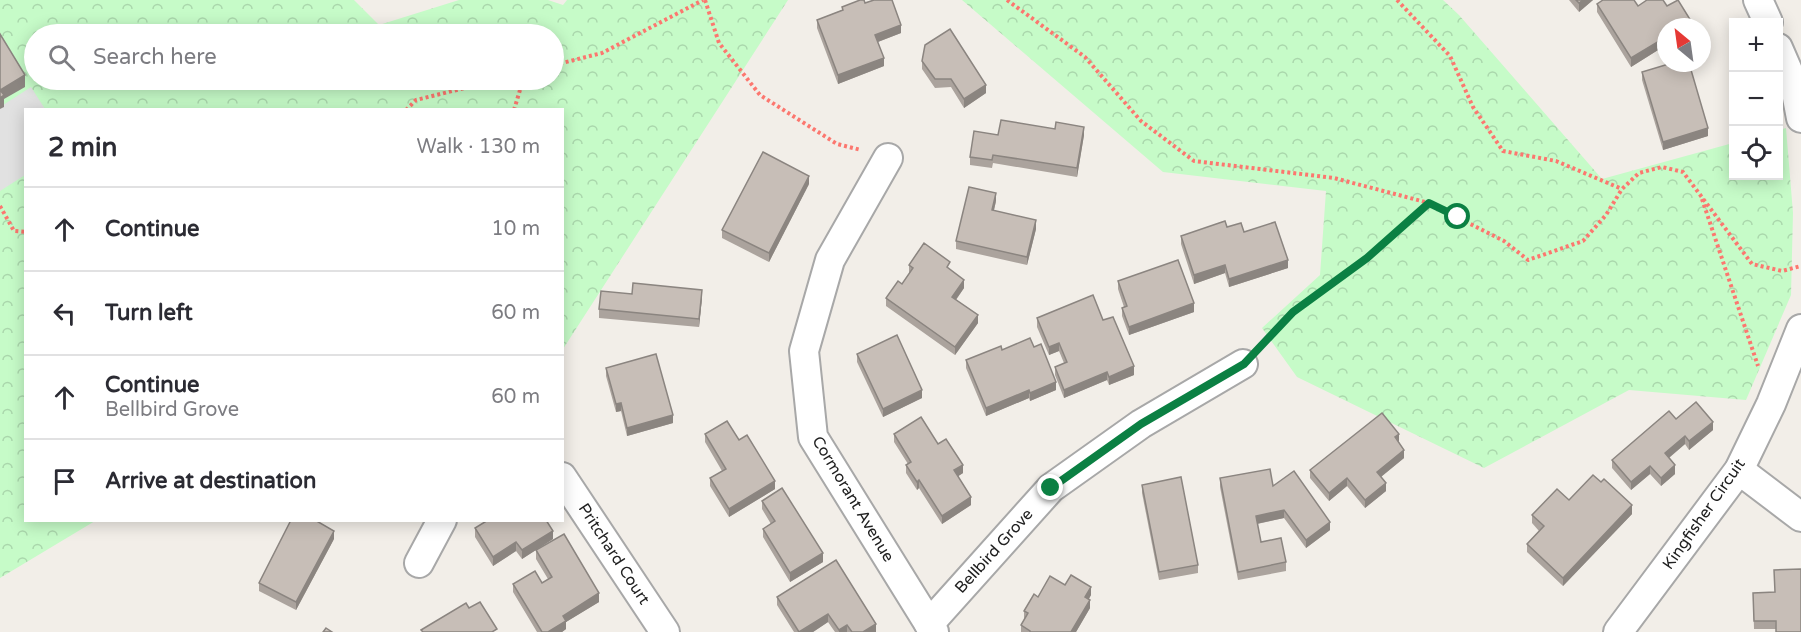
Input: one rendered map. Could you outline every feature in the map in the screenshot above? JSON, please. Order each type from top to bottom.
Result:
[{"type":"street","points":[[1758,0],[1766,18]]},
{"type":"street","points":[[1783,56],[1798,86],[1801,118]]},
{"type":"street","name":"Cormorant Avenue","points":[[888,158],[830,260],[804,351],[813,437],[932,628]]},
{"type":"street","name":"Kingfisher Circuit","points":[[1618,632],[1739,470],[1771,404],[1801,329]]},
{"type":"street","name":"Bellbird Grove","points":[[932,628],[1051,488],[1141,424],[1244,364]]},
{"type":"street","points":[[1739,470],[1801,517]]},
{"type":"street","name":"Pritchard Court","points":[[564,480],[665,632]]},
{"type":"street","points":[[419,562],[441,522]]},
{"type":"street","name":"Kingfisher Circuit","points":[[1632,632],[1644,597]]},
{"type":"path","points":[[564,62],[602,53],[704,0],[719,43],[760,95],[837,144],[888,158]]},
{"type":"path","points":[[1008,0],[1085,57],[1141,121],[1194,161],[1334,178],[1429,203],[1504,241],[1528,261],[1583,241],[1606,215],[1622,189],[1639,173],[1662,167],[1683,172],[1752,264],[1782,271],[1801,266]]},
{"type":"path","points":[[1396,0],[1450,56],[1473,108],[1503,151],[1556,161],[1622,189]]},
{"type":"path","points":[[408,108],[416,100],[456,90]]},
{"type":"path","points":[[515,108],[520,90]]},
{"type":"path","points":[[1701,196],[1771,404]]},
{"type":"path","points":[[1244,364],[1293,312],[1367,258],[1429,203]]},
{"type":"path","points":[[0,206],[14,231],[24,232]]},
{"type":"green space","points":[[0,0],[354,0],[378,24],[24,24],[24,90],[564,90],[564,24],[382,24],[459,0],[548,0],[563,5],[567,0],[788,0],[564,347],[564,108],[24,108],[24,522],[93,522],[0,578]]},
{"type":"green space","points":[[962,0],[1443,0],[1459,15],[1602,179],[1729,144],[1729,180],[1783,180],[1783,129],[1786,128],[1793,213],[1791,295],[1746,400],[1629,390],[1484,468],[1297,377],[1262,328],[1320,275],[1326,191],[1163,172]]},
{"type":"shaded area","points":[[26,90],[33,90],[44,108],[24,108],[24,176],[0,191],[0,107]]},
{"type":"building","points":[[864,0],[865,3],[874,0],[892,0],[901,25],[875,35],[884,58],[838,75],[817,20],[843,10],[842,7]]},
{"type":"building","points":[[1603,0],[1634,0],[1638,6],[1647,0],[1663,0],[1667,6],[1678,0],[1689,18],[1657,18],[1657,42],[1631,58],[1597,4]]},
{"type":"building","points":[[950,29],[986,85],[964,99],[951,79],[935,79],[922,61],[925,45]]},
{"type":"building","points":[[0,34],[24,76],[0,90]]},
{"type":"building","points":[[1657,68],[1657,72],[1692,72],[1708,128],[1663,142],[1642,72]]},
{"type":"building","points":[[1001,120],[1055,129],[1056,122],[1084,127],[1077,168],[993,155],[992,160],[970,157],[974,131],[998,135]]},
{"type":"building","points":[[763,152],[809,176],[769,253],[722,230]]},
{"type":"building","points":[[969,187],[996,193],[992,210],[1036,220],[1027,257],[956,241]]},
{"type":"building","points":[[1225,221],[1227,227],[1241,223],[1244,232],[1275,222],[1288,260],[1229,279],[1225,265],[1194,275],[1181,236]]},
{"type":"building","points":[[924,243],[950,262],[947,267],[964,280],[952,297],[978,315],[955,347],[886,298],[898,281],[902,284],[913,268],[909,265]]},
{"type":"building","points":[[1178,260],[1194,303],[1129,327],[1122,308],[1127,306],[1118,281]]},
{"type":"building","points":[[633,283],[702,290],[699,319],[599,309],[601,291],[632,294]]},
{"type":"building","points":[[1093,295],[1103,320],[1113,317],[1134,366],[1109,377],[1107,372],[1064,390],[1055,367],[1067,362],[1059,343],[1049,347],[1037,318]]},
{"type":"building","points":[[897,335],[922,390],[883,409],[857,354]]},
{"type":"building","points":[[1030,338],[1034,347],[1041,344],[1056,382],[1030,393],[1029,390],[986,408],[966,360],[1001,346],[1002,350]]},
{"type":"building","points":[[656,354],[673,415],[627,428],[621,403],[616,404],[606,368]]},
{"type":"building","points":[[1696,402],[1713,422],[1689,441],[1685,436],[1665,453],[1675,465],[1661,478],[1650,466],[1631,482],[1612,460],[1669,411],[1676,419]]},
{"type":"building","points":[[1382,413],[1399,434],[1395,437],[1404,450],[1377,472],[1386,483],[1365,500],[1347,478],[1329,493],[1310,470]]},
{"type":"building","points":[[921,417],[938,444],[946,439],[963,465],[954,470],[971,497],[942,516],[919,480],[917,482],[906,465],[911,462],[894,434]]},
{"type":"building","points":[[727,421],[739,440],[747,435],[775,481],[729,509],[710,478],[726,469],[705,434]]},
{"type":"building","points":[[1270,469],[1273,486],[1294,471],[1330,522],[1306,540],[1284,510],[1256,516],[1261,542],[1281,538],[1286,562],[1238,572],[1220,478]]},
{"type":"building","points":[[1593,475],[1601,482],[1604,479],[1632,505],[1563,578],[1527,544],[1544,526],[1532,515],[1557,489],[1569,500]]},
{"type":"building","points":[[1181,477],[1198,565],[1159,572],[1142,485]]},
{"type":"building","points":[[782,488],[823,553],[790,573],[763,529],[775,521],[762,501]]},
{"type":"building","points":[[290,522],[318,522],[334,531],[296,602],[259,583]]},
{"type":"building","points":[[485,522],[547,522],[553,531],[522,550],[516,542],[493,557],[475,528]]},
{"type":"building","points":[[564,534],[599,593],[563,616],[566,621],[548,632],[542,632],[513,584],[535,571],[542,583],[552,577],[536,550]]},
{"type":"building","points":[[836,560],[876,624],[863,632],[852,632],[847,625],[839,630],[828,614],[799,632],[777,597]]},
{"type":"building","points":[[1801,569],[1801,632],[1776,632],[1776,621],[1754,621],[1753,593],[1775,592],[1774,570]]},
{"type":"building","points":[[1071,575],[1091,587],[1085,597],[1090,600],[1071,632],[1030,632],[1021,625],[1028,613],[1024,611],[1034,594],[1038,597],[1050,576],[1065,585]]},
{"type":"building","points":[[480,602],[497,629],[492,632],[423,632],[421,630],[466,603],[469,608]]},
{"type":"route","points":[[1051,488],[1141,424],[1244,364],[1293,312],[1367,258],[1429,203],[1458,217]]}]
